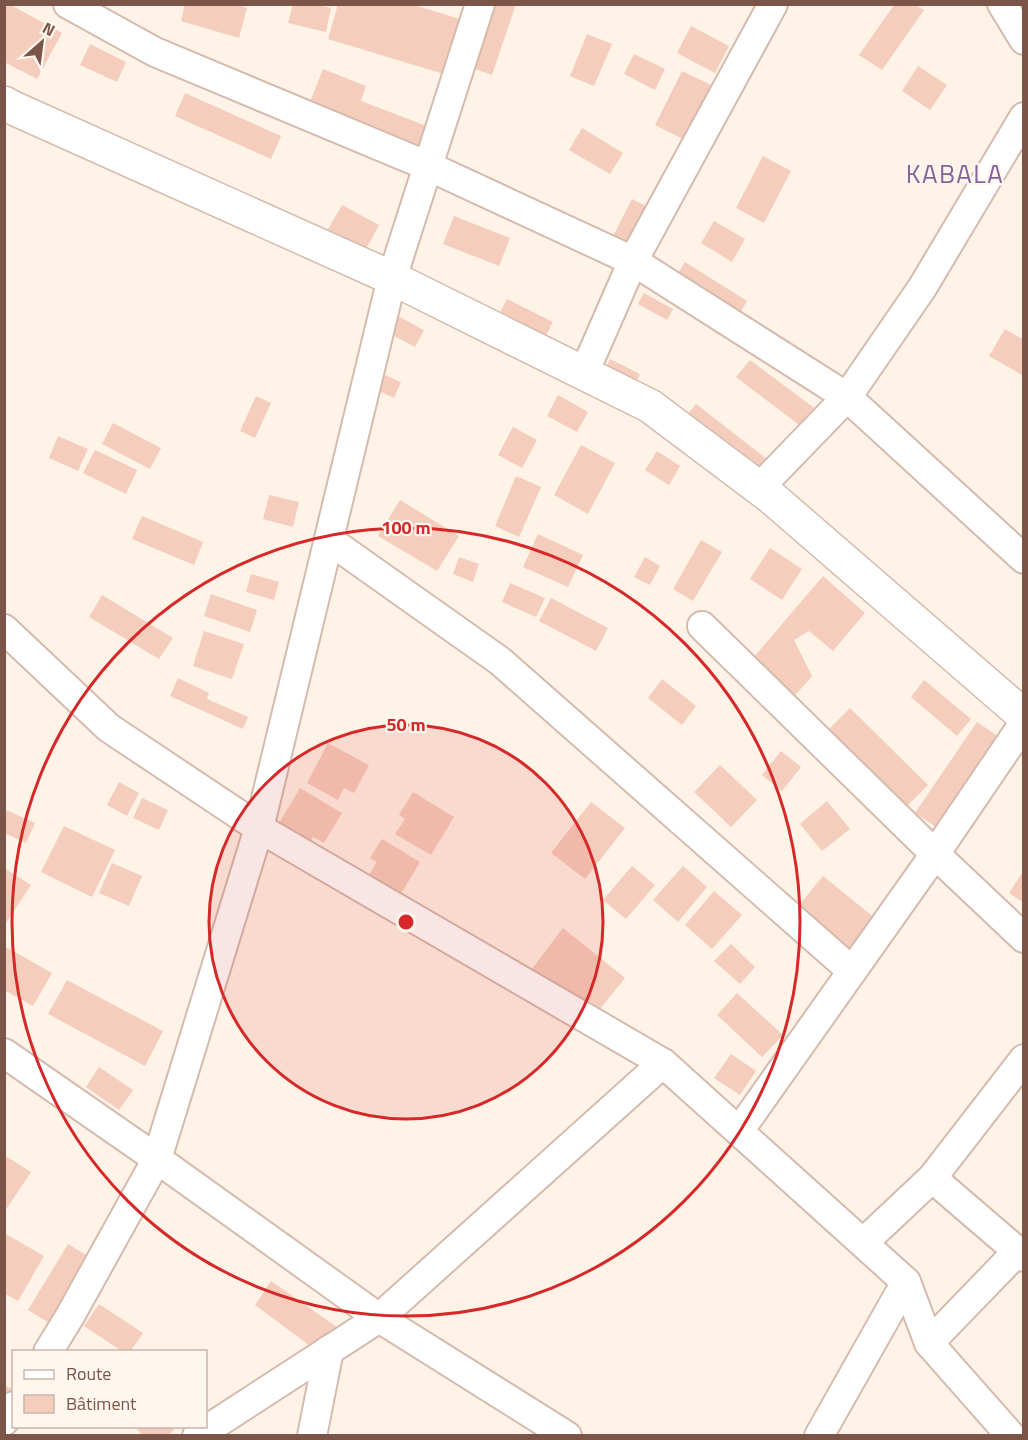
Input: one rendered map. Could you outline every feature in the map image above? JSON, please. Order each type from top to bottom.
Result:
[{"type":"street","points":[[68,4],[155,52],[428,166],[633,261],[847,397],[1023,559]]},
{"type":"street","points":[[49,1350],[157,1159],[259,828],[392,278],[480,4]]},
{"type":"street","points":[[584,373],[633,261],[773,4]]},
{"type":"street","points":[[1002,4],[1023,40]]},
{"type":"street","points":[[4,103],[392,278],[650,406],[759,488],[1023,716]]},
{"type":"street","points":[[759,488],[847,397],[922,288],[1023,117]]},
{"type":"street","points":[[328,540],[500,661],[852,971]]},
{"type":"street","points":[[702,626],[1023,938]]},
{"type":"street","points":[[4,629],[109,728],[259,828],[663,1063],[906,1282],[929,1343],[1011,1436]]},
{"type":"street","points":[[739,1131],[935,854],[1023,723]]},
{"type":"street","points":[[4,1053],[379,1318],[567,1436]]},
{"type":"street","points":[[863,1243],[932,1178],[1023,1059]]},
{"type":"street","points":[[197,1436],[379,1318],[663,1063]]},
{"type":"street","points":[[929,1343],[1020,1255],[932,1178]]},
{"type":"street","points":[[819,1436],[906,1282]]},
{"type":"street","points":[[312,1436],[329,1350]]},
{"type":"building","points":[[4,4],[9,4],[62,33],[37,79],[4,62]]},
{"type":"building","points":[[185,4],[235,4],[247,8],[239,38],[181,21]]},
{"type":"building","points":[[293,4],[316,4],[331,8],[326,32],[288,23]]},
{"type":"building","points":[[338,4],[411,4],[463,20],[447,75],[328,39]]},
{"type":"building","points":[[491,4],[516,4],[492,75],[470,67]]},
{"type":"building","points":[[894,5],[915,5],[924,10],[882,70],[859,55]]},
{"type":"building","points":[[691,26],[729,46],[715,73],[677,53]]},
{"type":"building","points":[[587,34],[612,44],[594,86],[570,76]]},
{"type":"building","points":[[90,44],[126,62],[117,82],[80,65]]},
{"type":"building","points":[[634,54],[665,69],[655,90],[624,74]]},
{"type":"building","points":[[918,66],[947,85],[930,110],[902,91]]},
{"type":"building","points":[[323,69],[366,86],[361,101],[432,128],[418,163],[303,119]]},
{"type":"building","points":[[682,71],[713,86],[687,141],[655,125]]},
{"type":"building","points":[[185,93],[281,136],[271,159],[175,116]]},
{"type":"building","points":[[582,128],[623,153],[610,174],[569,150]]},
{"type":"building","points":[[763,156],[791,171],[764,223],[736,208]]},
{"type":"building","points":[[632,199],[654,210],[631,255],[609,244]]},
{"type":"building","points":[[342,205],[379,225],[365,251],[327,231]]},
{"type":"building","points":[[454,216],[510,238],[499,266],[443,244]]},
{"type":"building","points":[[714,221],[745,239],[732,262],[701,243]]},
{"type":"building","points":[[685,262],[747,301],[736,319],[674,280]]},
{"type":"building","points":[[644,293],[673,309],[667,320],[638,304]]},
{"type":"building","points":[[507,299],[553,322],[543,341],[497,318]]},
{"type":"building","points":[[396,315],[424,330],[415,347],[387,332]]},
{"type":"building","points":[[1005,329],[1024,340],[1024,376],[989,356]]},
{"type":"building","points":[[610,359],[640,374],[632,391],[602,376]]},
{"type":"building","points":[[750,360],[821,413],[807,431],[736,377]]},
{"type":"building","points":[[378,372],[401,382],[394,398],[372,388]]},
{"type":"building","points":[[558,395],[588,412],[577,432],[547,416]]},
{"type":"building","points":[[256,396],[271,403],[255,438],[240,431]]},
{"type":"building","points":[[696,404],[772,463],[759,480],[683,420]]},
{"type":"building","points":[[113,423],[161,448],[150,469],[102,444]]},
{"type":"building","points":[[513,427],[537,440],[522,468],[498,455]]},
{"type":"building","points":[[58,436],[88,449],[78,471],[49,458]]},
{"type":"building","points":[[581,445],[615,463],[588,514],[554,495]]},
{"type":"building","points":[[95,450],[137,470],[126,494],[83,473]]},
{"type":"building","points":[[657,451],[680,466],[669,485],[645,470]]},
{"type":"building","points":[[516,476],[541,487],[519,537],[495,526]]},
{"type":"building","points":[[269,495],[299,502],[293,527],[263,519]]},
{"type":"building","points":[[400,500],[459,536],[437,571],[378,536]]},
{"type":"building","points":[[142,516],[203,542],[194,565],[132,539]]},
{"type":"building","points":[[538,534],[583,555],[568,587],[523,567]]},
{"type":"building","points":[[701,540],[722,552],[693,601],[673,589]]},
{"type":"building","points":[[770,548],[802,569],[782,600],[750,579]]},
{"type":"building","points":[[459,557],[479,564],[473,582],[453,574]]},
{"type":"building","points":[[645,557],[660,566],[650,585],[634,577]]},
{"type":"building","points":[[251,574],[279,582],[274,600],[246,592]]},
{"type":"building","points":[[823,576],[865,613],[833,651],[809,631],[794,640],[812,676],[790,701],[748,664]]},
{"type":"building","points":[[510,583],[545,598],[536,617],[502,602]]},
{"type":"building","points":[[211,594],[257,610],[250,632],[204,616]]},
{"type":"building","points":[[102,595],[173,638],[159,659],[89,617]]},
{"type":"building","points":[[551,598],[608,628],[596,651],[539,621]]},
{"type":"building","points":[[204,631],[244,644],[232,679],[193,666]]},
{"type":"building","points":[[178,678],[209,693],[207,699],[248,717],[243,729],[170,696]]},
{"type":"building","points":[[662,679],[696,706],[682,725],[648,698]]},
{"type":"building","points":[[924,680],[971,719],[957,736],[911,697]]},
{"type":"building","points":[[850,708],[928,785],[904,809],[826,732]]},
{"type":"building","points":[[977,722],[1005,741],[944,832],[915,813]]},
{"type":"building","points":[[328,743],[369,765],[354,793],[344,788],[338,800],[307,783]]},
{"type":"building","points":[[781,751],[801,767],[782,791],[762,775]]},
{"type":"building","points":[[720,765],[757,800],[731,827],[694,792]]},
{"type":"building","points":[[119,782],[139,793],[127,816],[107,805]]},
{"type":"building","points":[[300,788],[342,813],[324,843],[313,837],[308,846],[276,828]]},
{"type":"building","points":[[413,792],[454,817],[431,855],[395,834],[405,819],[399,815]]},
{"type":"building","points":[[142,798],[168,810],[159,830],[133,818]]},
{"type":"building","points":[[827,801],[850,829],[822,851],[800,824]]},
{"type":"building","points":[[591,802],[625,828],[585,879],[551,853]]},
{"type":"building","points":[[4,809],[35,823],[26,843],[4,833]]},
{"type":"building","points":[[64,826],[115,850],[92,897],[41,872]]},
{"type":"building","points":[[382,839],[420,862],[399,897],[367,878],[377,862],[370,858]]},
{"type":"building","points":[[112,863],[142,876],[129,906],[99,893]]},
{"type":"building","points":[[632,866],[655,885],[626,919],[603,900]]},
{"type":"building","points":[[683,866],[707,887],[678,922],[653,900]]},
{"type":"building","points":[[4,868],[31,885],[6,923],[4,922]]},
{"type":"building","points":[[1024,870],[1024,903],[1009,893]]},
{"type":"building","points":[[823,876],[876,919],[845,958],[791,915]]},
{"type":"building","points":[[714,891],[742,915],[712,949],[685,925]]},
{"type":"building","points":[[563,928],[625,978],[591,1020],[528,974]]},
{"type":"building","points":[[731,944],[755,967],[740,984],[714,961]]},
{"type":"building","points":[[4,946],[52,973],[33,1006],[4,990]]},
{"type":"building","points":[[67,980],[163,1031],[145,1066],[48,1014]]},
{"type":"building","points":[[737,993],[783,1035],[762,1057],[717,1015]]},
{"type":"building","points":[[731,1054],[756,1071],[740,1095],[714,1078]]},
{"type":"building","points":[[99,1067],[133,1090],[119,1110],[86,1087]]},
{"type":"building","points":[[4,1155],[31,1172],[7,1208],[4,1206]]},
{"type":"building","points":[[4,1233],[44,1256],[18,1301],[4,1293]]},
{"type":"building","points":[[68,1244],[94,1260],[54,1326],[28,1310]]},
{"type":"building","points":[[271,1281],[341,1330],[313,1348],[255,1305]]},
{"type":"building","points":[[99,1304],[143,1333],[131,1350],[120,1350],[84,1326]]},
{"type":"building","points":[[4,1385],[12,1389],[12,1400],[4,1412]]},
{"type":"building","points":[[175,1428],[168,1436],[143,1436],[137,1429]]},
{"type":"district","name":"KABALA","points":[[955,173]]}]
